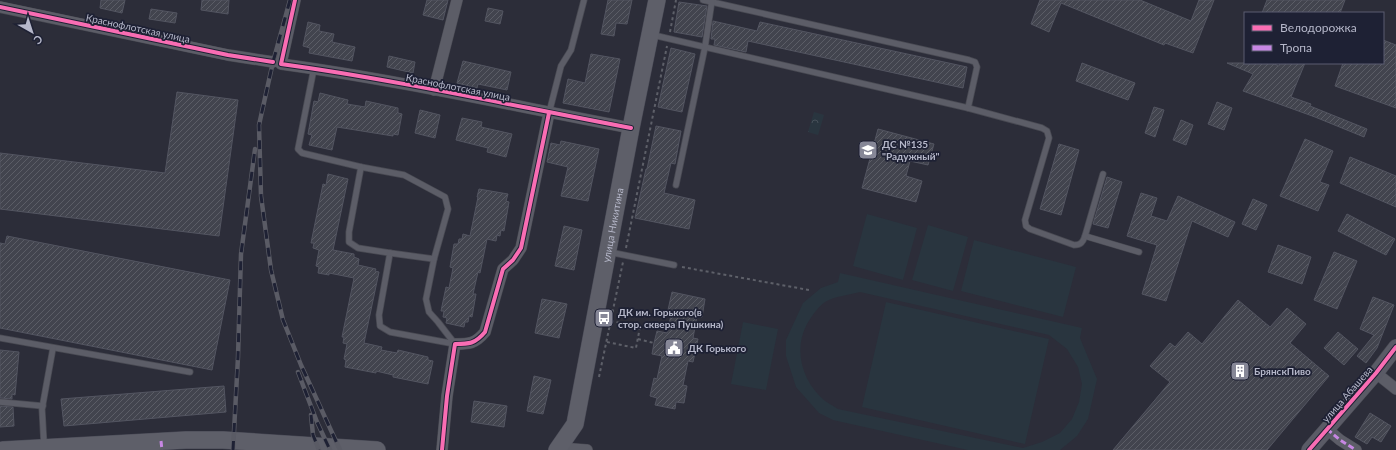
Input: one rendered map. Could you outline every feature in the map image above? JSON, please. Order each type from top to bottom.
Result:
[{"type":"main road","name":"улица Никитина","points":[[559,449],[575,424],[607,251],[657,0]]},
{"type":"main road","points":[[4,450],[162,446],[223,442],[378,450]]},
{"type":"street","points":[[277,63],[295,0]]},
{"type":"street","points":[[434,90],[457,0]]},
{"type":"street","name":"Краснофлотская улица","points":[[0,7],[228,56],[314,68],[631,128]]},
{"type":"street","points":[[442,450],[447,396],[455,344],[470,344],[479,339],[485,332],[502,269],[512,260],[520,248],[549,113]]},
{"type":"street","name":"улица Абашева","points":[[1309,450],[1376,373],[1396,347]]},
{"type":"street","points":[[1376,373],[1396,389]]},
{"type":"street","points":[[1327,429],[1340,440],[1356,450]]},
{"type":"street","points":[[559,449],[587,450]]},
{"type":"lane","points":[[549,113],[561,66],[571,50],[584,0]]},
{"type":"lane","points":[[703,0],[975,62],[977,67],[968,108]]},
{"type":"lane","points":[[676,185],[705,47],[712,1]]},
{"type":"lane","points":[[650,34],[968,108],[1042,128],[1047,131],[1049,138],[1025,220],[1026,226],[1030,229],[1074,245],[1079,245],[1083,242],[1103,174]]},
{"type":"lane","points":[[314,68],[298,149],[302,153],[361,167],[404,175],[445,197],[448,209],[434,259],[426,299],[429,312],[455,344]]},
{"type":"lane","points":[[361,167],[349,232],[349,242],[358,248],[434,259]]},
{"type":"lane","points":[[1085,236],[1139,252]]},
{"type":"lane","points":[[607,251],[624,256],[674,265]]},
{"type":"lane","points":[[390,253],[378,315],[380,326],[390,332],[455,344]]},
{"type":"lane","points":[[0,338],[190,372]]},
{"type":"lane","points":[[45,448],[43,406],[53,348]]},
{"type":"lane","points":[[0,402],[43,406]]},
{"type":"path","points":[[598,380],[676,0]]},
{"type":"path","points":[[674,265],[809,290]]},
{"type":"path","points":[[607,342],[636,348],[638,339],[640,327],[611,321]]},
{"type":"path","points":[[638,339],[654,343]]},
{"type":"green space","points":[[814,112],[824,115],[818,135],[808,132]]},
{"type":"green space","points":[[867,214],[917,228],[903,280],[853,266]]},
{"type":"green space","points":[[928,225],[968,237],[953,291],[912,280]]},
{"type":"green space","points":[[974,240],[1076,267],[1063,317],[961,291]]},
{"type":"green space","points":[[840,273],[1082,328],[1080,338],[1097,379],[1088,419],[1077,436],[1060,450],[968,450],[833,420],[819,413],[796,387],[786,356],[786,340],[803,303],[821,288],[838,282]],"holes":[[[860,292],[1049,335],[1067,349],[1078,367],[1082,384],[1079,402],[1072,419],[1060,433],[1042,442],[1023,448],[838,409],[825,401],[811,385],[802,365],[800,355],[803,334],[807,324],[820,307],[825,302],[833,298]]]},
{"type":"green space","points":[[886,302],[1049,339],[1025,444],[862,407]]},
{"type":"green space","points":[[743,322],[778,329],[766,390],[731,384]]},
{"type":"building","points":[[101,0],[125,0],[122,13],[100,8]]},
{"type":"building","points":[[202,0],[229,0],[228,14],[201,10]]},
{"type":"building","points":[[427,0],[448,0],[443,20],[423,15]]},
{"type":"building","points":[[608,0],[632,0],[627,24],[616,23],[614,36],[601,34]]},
{"type":"building","points":[[1040,0],[1140,0],[1191,21],[1199,0],[1214,0],[1193,53],[1165,43],[1164,45],[1061,3],[1049,32],[1031,24]]},
{"type":"building","points":[[1267,0],[1345,0],[1340,12],[1262,12]]},
{"type":"building","points":[[679,2],[707,6],[702,37],[674,32]]},
{"type":"building","points":[[488,8],[503,11],[500,24],[485,21]]},
{"type":"building","points":[[151,9],[177,13],[175,23],[149,19]]},
{"type":"building","points":[[713,21],[757,31],[760,22],[967,67],[963,88],[748,41],[746,52],[714,45],[715,39],[711,39]]},
{"type":"building","points":[[308,22],[320,25],[319,31],[334,34],[332,42],[355,47],[352,61],[309,53],[310,48],[303,46]]},
{"type":"building","points":[[1384,40],[1396,45],[1396,108],[1335,86],[1343,64],[1384,64]]},
{"type":"building","points":[[671,48],[695,54],[682,112],[658,107]]},
{"type":"building","points":[[591,54],[620,59],[609,112],[563,103],[568,79],[585,83]]},
{"type":"building","points":[[389,56],[415,62],[413,73],[387,67]]},
{"type":"building","points":[[463,61],[511,72],[507,90],[478,84],[477,88],[457,83]]},
{"type":"building","points":[[1082,63],[1135,83],[1128,100],[1076,81]]},
{"type":"building","points":[[1227,63],[1274,64],[1279,66],[1280,64],[1305,64],[1291,97],[1311,104],[1310,106],[1367,129],[1364,137],[1315,117],[1243,91],[1253,74]]},
{"type":"building","points":[[177,92],[238,100],[219,236],[0,209],[0,153],[165,173]]},
{"type":"building","points":[[320,93],[348,100],[347,104],[365,107],[366,101],[398,108],[398,113],[402,114],[398,135],[393,134],[393,136],[337,127],[332,150],[309,145],[312,135],[308,134],[314,101],[318,102]]},
{"type":"building","points":[[1217,102],[1232,108],[1224,130],[1208,124]]},
{"type":"building","points":[[1154,107],[1164,110],[1155,137],[1145,133]]},
{"type":"building","points":[[420,110],[440,115],[435,138],[415,133]]},
{"type":"building","points":[[462,118],[482,122],[481,127],[512,134],[506,157],[487,152],[488,148],[456,140]]},
{"type":"building","points":[[1181,120],[1193,125],[1186,145],[1173,140]]},
{"type":"building","points":[[656,126],[681,131],[675,164],[671,163],[664,193],[695,200],[689,229],[635,218]]},
{"type":"building","points":[[878,129],[934,144],[928,165],[910,161],[906,176],[922,181],[916,202],[862,188]]},
{"type":"building","points":[[1305,139],[1333,151],[1320,182],[1329,185],[1318,211],[1280,196]]},
{"type":"building","points":[[561,141],[599,149],[588,201],[561,196],[568,167],[547,162],[551,143],[560,145]]},
{"type":"building","points":[[1059,144],[1079,150],[1061,215],[1040,209]]},
{"type":"building","points":[[1350,157],[1396,176],[1396,207],[1340,183]]},
{"type":"building","points":[[328,174],[348,179],[333,250],[354,254],[354,257],[359,259],[358,265],[376,269],[375,271],[379,272],[364,343],[382,347],[381,350],[397,353],[398,350],[428,357],[428,360],[433,361],[428,384],[393,377],[393,375],[376,371],[376,373],[345,367],[346,360],[344,359],[347,344],[343,343],[344,337],[342,337],[354,278],[329,273],[329,275],[318,273],[319,267],[316,266],[319,250],[313,248],[314,243],[311,243],[323,184],[326,185]]},
{"type":"building","points":[[1107,177],[1122,182],[1108,228],[1093,224]]},
{"type":"building","points":[[479,189],[508,194],[506,201],[509,202],[504,231],[501,230],[500,236],[497,235],[496,241],[487,239],[480,273],[478,272],[473,294],[476,294],[472,317],[469,316],[468,322],[465,322],[464,327],[446,323],[447,318],[443,317],[444,311],[441,311],[446,287],[449,288],[453,268],[450,267],[454,244],[458,244],[459,239],[462,239],[463,234],[470,236]]},
{"type":"building","points":[[1141,193],[1157,198],[1151,216],[1167,221],[1178,196],[1235,222],[1228,237],[1192,221],[1166,301],[1142,294],[1157,245],[1127,236]]},
{"type":"building","points":[[1253,199],[1267,205],[1256,230],[1242,224]]},
{"type":"building","points":[[1347,214],[1395,239],[1386,255],[1338,231]]},
{"type":"building","points":[[564,226],[582,230],[574,270],[555,266]]},
{"type":"building","points":[[7,236],[230,280],[212,370],[0,328],[0,243],[5,244]]},
{"type":"building","points":[[1278,245],[1311,257],[1302,284],[1268,272]]},
{"type":"building","points":[[1334,252],[1357,261],[1337,309],[1314,300]]},
{"type":"building","name":"ДК Горького","points":[[672,292],[705,299],[702,317],[697,316],[693,338],[698,339],[693,362],[688,361],[683,385],[687,386],[684,403],[676,402],[675,409],[655,405],[657,398],[650,396],[654,378],[657,379],[662,356],[652,354],[654,343],[657,331],[667,333],[672,311],[668,310]]},
{"type":"building","points":[[1373,297],[1394,305],[1377,348],[1366,363],[1357,356],[1374,335],[1360,329]]},
{"type":"building","points":[[542,299],[567,304],[559,338],[535,333]]},
{"type":"building","name":"БрянскПиво","points":[[1238,300],[1270,327],[1287,308],[1306,324],[1290,343],[1329,376],[1267,450],[1113,450],[1170,382],[1150,366],[1170,343],[1175,347],[1188,332],[1202,344]]},
{"type":"building","points":[[1338,332],[1358,349],[1344,365],[1324,348]]},
{"type":"building","points":[[0,350],[19,352],[15,395],[12,394],[12,399],[0,398]]},
{"type":"building","points":[[534,376],[551,380],[543,414],[527,411]]},
{"type":"building","points":[[224,386],[226,412],[64,426],[61,399]]},
{"type":"building","points":[[474,401],[507,406],[504,427],[471,422]]},
{"type":"building","points":[[0,406],[13,407],[14,426],[0,427]]},
{"type":"building","points":[[1370,413],[1391,426],[1381,442],[1372,437],[1367,444],[1355,437]]},
{"type":"railway","points":[[290,0],[273,62],[259,125],[261,196],[271,270],[283,320],[301,365],[340,450]]},
{"type":"railway","points":[[233,450],[238,357],[241,254],[255,149]]},
{"type":"railway","points":[[298,372],[317,422],[330,450]]},
{"type":"railway","points":[[311,415],[313,435],[319,450]]},
{"type":"marked path","points":[[1327,429],[1340,440],[1356,450]]},
{"type":"marked path","points":[[161,441],[162,450]]},
{"type":"cycle path","points":[[295,0],[281,64],[412,85],[631,128]]},
{"type":"cycle path","points":[[0,7],[228,55],[273,62]]},
{"type":"cycle path","points":[[442,450],[447,396],[455,344],[464,344],[475,341],[485,332],[503,269],[513,260],[521,248],[549,113]]},
{"type":"cycle path","points":[[1309,450],[1376,373],[1396,347]]},
{"type":"place","name":"ДС №135 \"Радужный\"","points":[[868,150]]},
{"type":"place","name":"ДК им. Горького(в стор. сквера Пушкина)","points":[[604,318]]},
{"type":"place","name":"ДК Горького","points":[[674,348]]},
{"type":"place","name":"БрянскПиво","points":[[1240,371]]}]
